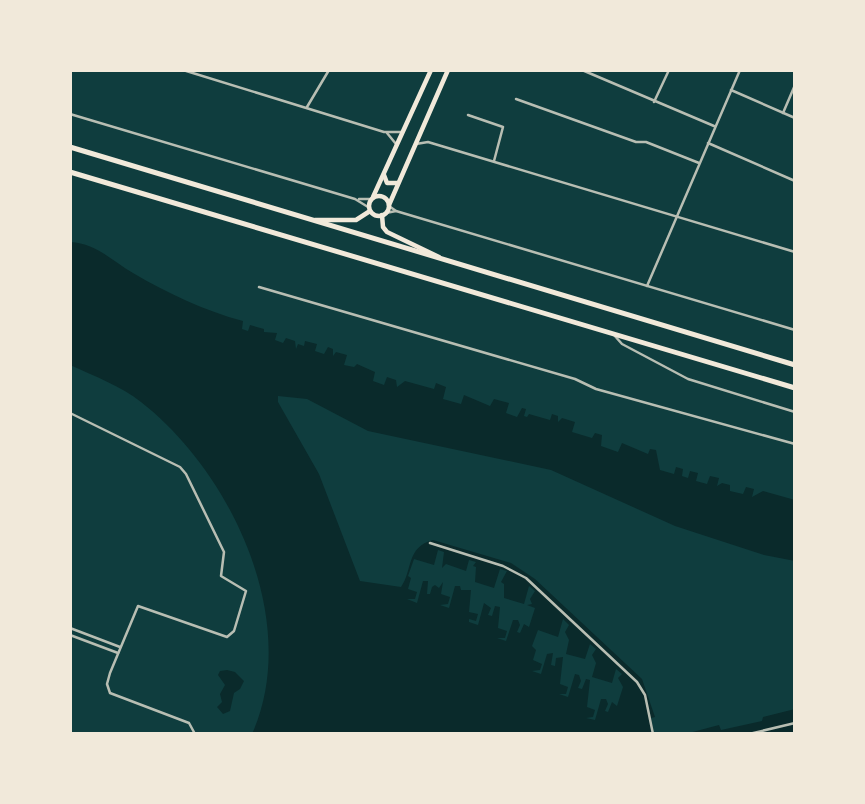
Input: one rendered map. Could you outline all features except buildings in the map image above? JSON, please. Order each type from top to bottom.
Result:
[{"type":"highway","points":[[70,147],[795,365]]},
{"type":"highway","points":[[70,172],[795,388]]},
{"type":"main road","points":[[313,220],[365,218],[431,70]]},
{"type":"main road","points":[[440,259],[387,232],[383,227],[384,214],[448,70]]},
{"type":"main road","points":[[384,174],[387,184],[398,182]]},
{"type":"main road","points":[[372,198],[383,196],[389,206]]},
{"type":"main road","points":[[369,209],[384,214]]},
{"type":"street","points":[[183,70],[384,132],[404,131]]},
{"type":"street","points":[[307,107],[328,71],[323,70]]},
{"type":"street","points":[[582,70],[715,127]]},
{"type":"street","points":[[654,102],[669,70]]},
{"type":"street","points":[[646,286],[740,70]]},
{"type":"street","points":[[783,113],[795,85]]},
{"type":"street","points":[[731,90],[795,118]]},
{"type":"street","points":[[516,99],[636,142],[646,142],[699,163]]},
{"type":"street","points":[[70,114],[355,199],[369,209]]},
{"type":"street","points":[[468,115],[503,127],[494,161]]},
{"type":"street","points":[[421,131],[428,142]]},
{"type":"street","points":[[384,132],[397,147]]},
{"type":"street","points":[[415,145],[428,142],[795,252]]},
{"type":"street","points":[[708,143],[795,181]]},
{"type":"street","points":[[355,199],[372,198]]},
{"type":"street","points":[[389,206],[396,212],[795,330]]},
{"type":"street","points":[[384,214],[396,212]]},
{"type":"street","points":[[259,287],[571,378],[604,391],[795,444]]},
{"type":"street","points":[[611,333],[622,344],[688,379],[795,412]]},
{"type":"street","points":[[70,413],[180,467],[186,474],[224,552],[221,576],[246,591],[233,631],[227,637],[218,636],[141,606],[136,609],[120,647],[107,684],[109,692],[189,723],[195,734]]},
{"type":"street","points":[[430,543],[503,566],[526,578],[637,682],[645,695],[653,734]]},
{"type":"street","points":[[70,628],[120,647]]},
{"type":"street","points":[[70,635],[118,653]]},
{"type":"street","points":[[749,734],[795,723]]},
{"type":"water","points":[[70,242],[96,249],[146,280],[187,301],[243,321],[242,329],[248,331],[250,325],[264,329],[264,332],[277,333],[275,340],[283,343],[286,338],[295,341],[296,349],[298,344],[304,346],[305,341],[317,344],[315,351],[324,354],[328,347],[333,349],[333,356],[336,352],[347,355],[344,365],[354,367],[357,364],[375,372],[373,381],[384,385],[387,377],[396,380],[397,387],[405,381],[434,389],[436,383],[446,387],[443,399],[461,404],[464,395],[490,406],[494,399],[509,403],[506,413],[517,417],[522,408],[526,409],[524,416],[527,417],[529,414],[550,420],[552,414],[558,416],[558,422],[562,418],[575,422],[572,432],[592,438],[595,433],[602,435],[601,446],[618,452],[622,443],[648,454],[650,449],[656,450],[660,470],[674,474],[676,467],[683,469],[682,476],[688,478],[690,471],[698,473],[696,481],[707,484],[710,476],[719,478],[717,486],[722,483],[730,485],[730,491],[743,494],[746,487],[754,489],[752,497],[763,491],[795,500],[795,561],[764,555],[675,526],[551,470],[368,431],[307,399],[278,396],[278,402],[319,474],[360,581],[401,587],[414,553],[424,543],[433,540],[511,563],[535,579],[642,679],[655,717],[651,718],[654,734],[252,734],[265,690],[269,645],[263,598],[249,553],[229,509],[204,468],[174,432],[133,396],[70,365]]},
{"type":"water","points":[[220,671],[235,672],[244,681],[234,693],[230,711],[223,714],[217,707],[222,702],[220,694],[225,685],[218,675]]},
{"type":"water","points":[[795,709],[795,734],[685,734],[719,725],[721,730],[762,721],[763,717]]},
{"type":"pier","points":[[438,550],[444,552],[442,568],[446,564],[466,571],[469,560],[476,562],[473,566],[476,567],[475,582],[494,588],[500,569],[507,571],[501,582],[504,584],[504,598],[524,604],[529,586],[535,591],[530,599],[532,604],[527,605],[535,608],[529,627],[524,624],[520,633],[517,632],[520,625],[518,620],[513,620],[506,641],[497,638],[505,638],[507,631],[498,628],[500,607],[495,606],[492,616],[488,615],[491,608],[484,603],[478,625],[469,622],[469,619],[476,621],[478,614],[469,612],[471,590],[461,590],[460,586],[455,586],[449,608],[440,605],[448,604],[450,597],[441,594],[443,582],[439,588],[435,585],[432,587],[430,594],[427,594],[428,581],[423,581],[417,603],[407,599],[415,599],[417,592],[408,589],[411,578],[408,576],[414,559],[434,565]]},
{"type":"pier","points":[[563,619],[569,625],[565,632],[569,640],[566,654],[585,659],[590,644],[596,649],[592,655],[596,663],[592,677],[612,683],[616,669],[622,674],[618,678],[623,687],[617,706],[612,702],[608,712],[605,711],[608,704],[606,699],[601,699],[595,720],[586,718],[593,717],[595,710],[587,707],[590,680],[586,679],[582,689],[578,688],[581,681],[579,675],[575,674],[568,697],[559,694],[566,694],[568,687],[560,684],[563,657],[556,658],[555,666],[551,665],[553,653],[547,654],[541,674],[532,671],[540,670],[542,664],[533,660],[536,650],[532,646],[538,630],[558,637]]}]
